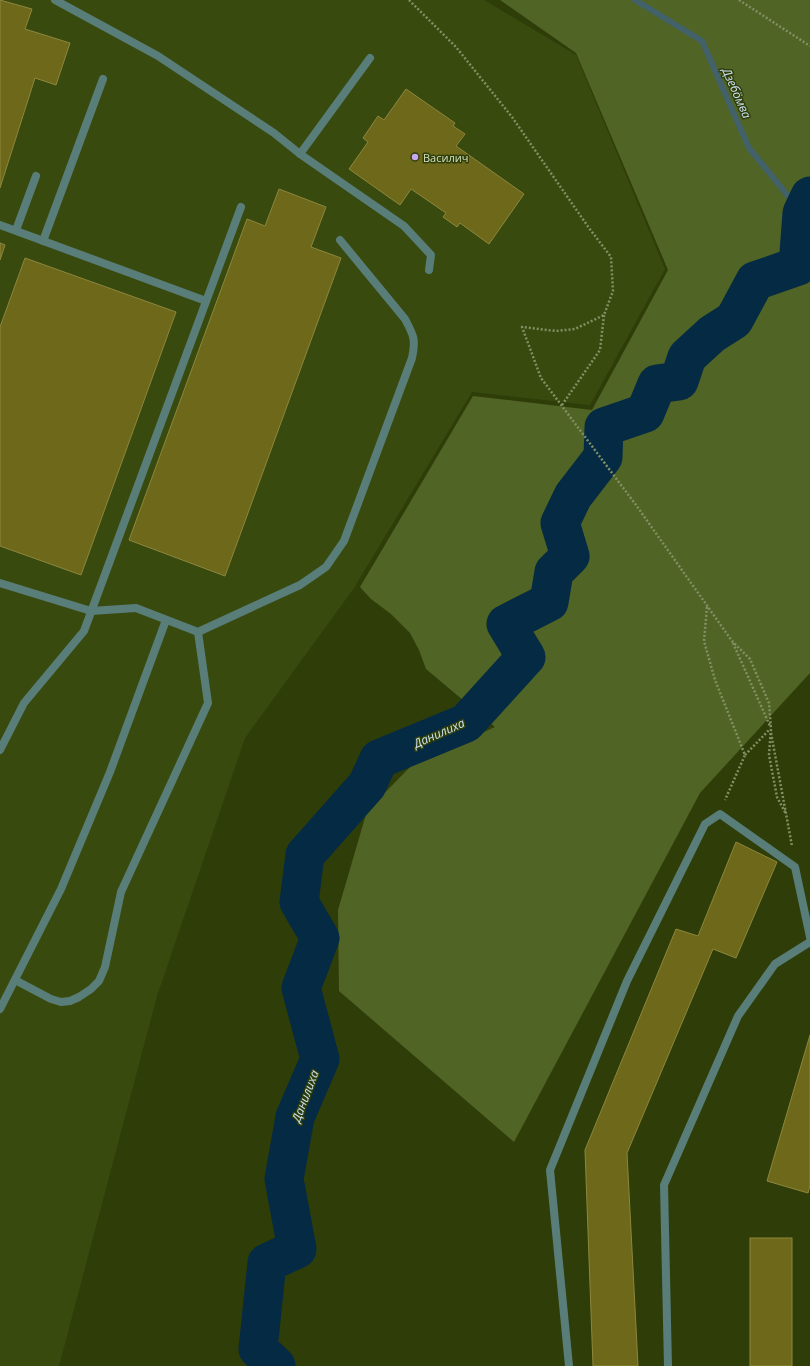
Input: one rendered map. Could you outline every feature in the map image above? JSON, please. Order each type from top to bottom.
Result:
[{"type":"lane","points":[[58,1],[158,56],[274,133],[300,154],[404,226],[431,255],[429,270]]},
{"type":"lane","points":[[300,154],[370,58]]},
{"type":"lane","points":[[43,240],[103,79]]},
{"type":"lane","points":[[16,230],[36,176]]},
{"type":"lane","points":[[0,750],[24,703],[84,631],[241,207]]},
{"type":"lane","points":[[0,225],[206,301]]},
{"type":"lane","points":[[0,583],[91,611],[136,608],[198,632],[300,585],[326,567],[344,541],[412,358],[415,344],[412,332],[405,319],[340,240]]},
{"type":"lane","points":[[0,1009],[61,889],[110,772],[166,620]]},
{"type":"lane","points":[[15,980],[51,999],[61,1002],[70,1001],[79,997],[100,981],[105,967],[121,892],[208,703],[198,632]]},
{"type":"lane","points":[[569,1366],[550,1170],[627,981],[705,824],[720,814],[796,867],[810,936]]},
{"type":"lane","points":[[668,1366],[664,1185],[738,1016],[775,964],[810,942]]},
{"type":"path","points":[[409,0],[456,47],[512,117],[584,221],[611,256],[613,291],[604,315],[600,350],[562,405]]},
{"type":"path","points":[[739,0],[810,46]]},
{"type":"path","points":[[604,315],[575,329],[556,331],[522,327],[542,378],[636,505],[732,641],[750,659],[769,703],[771,729],[796,867]]},
{"type":"path","points":[[707,606],[704,641],[715,680],[744,755]]},
{"type":"path","points":[[732,641],[771,729],[769,755],[777,797],[786,814]]},
{"type":"path","points":[[720,814],[744,755],[771,729]]},
{"type":"shaded area","points":[[0,0],[484,0],[576,55],[665,269],[590,405],[472,392],[354,588],[245,738],[157,996],[59,1366],[0,1366]]},
{"type":"shaded area","points":[[500,0],[810,0],[810,673],[700,793],[514,1142],[339,991],[338,910],[367,811],[413,764],[495,727],[426,669],[419,650],[410,633],[391,614],[371,599],[360,587],[473,396],[592,410],[668,270],[576,53]]},
{"type":"building","points":[[0,0],[32,9],[25,29],[70,43],[56,85],[35,78],[0,188]]},
{"type":"building","name":"Василич","points":[[406,89],[455,123],[453,126],[465,134],[456,146],[524,194],[489,244],[460,223],[457,227],[443,217],[446,213],[411,189],[400,205],[349,169],[368,142],[363,138],[378,116],[384,120]]},
{"type":"building","points":[[279,189],[326,207],[311,247],[341,258],[225,576],[129,540],[247,219],[265,226]]},
{"type":"building","points":[[0,243],[5,245],[0,260]]},
{"type":"building","points":[[25,258],[176,312],[81,575],[0,546],[0,327]]},
{"type":"building","points":[[736,842],[777,862],[736,958],[713,949],[627,1153],[638,1366],[593,1366],[585,1150],[676,929],[698,936]]},
{"type":"building","points":[[810,1035],[810,1186],[808,1193],[767,1181]]},
{"type":"building","points":[[750,1238],[792,1238],[792,1366],[750,1366]]},
{"type":"waterway","name":"Дзебӧмва","points":[[635,0],[702,41],[749,148],[802,213]]},
{"type":"waterway","name":"Данилиха","points":[[276,1366],[258,1349],[267,1263],[297,1249],[284,1179],[295,1117],[320,1059],[301,988],[320,938],[299,902],[305,855],[367,785],[379,759],[466,723],[526,657],[506,624],[549,602],[554,572],[570,556],[560,523],[573,496],[603,457],[604,427],[645,413],[657,384],[679,381],[687,357],[712,334],[734,320],[755,281],[798,266],[802,213],[810,196]]},
{"type":"place","name":"Василич","points":[[415,157]]}]
